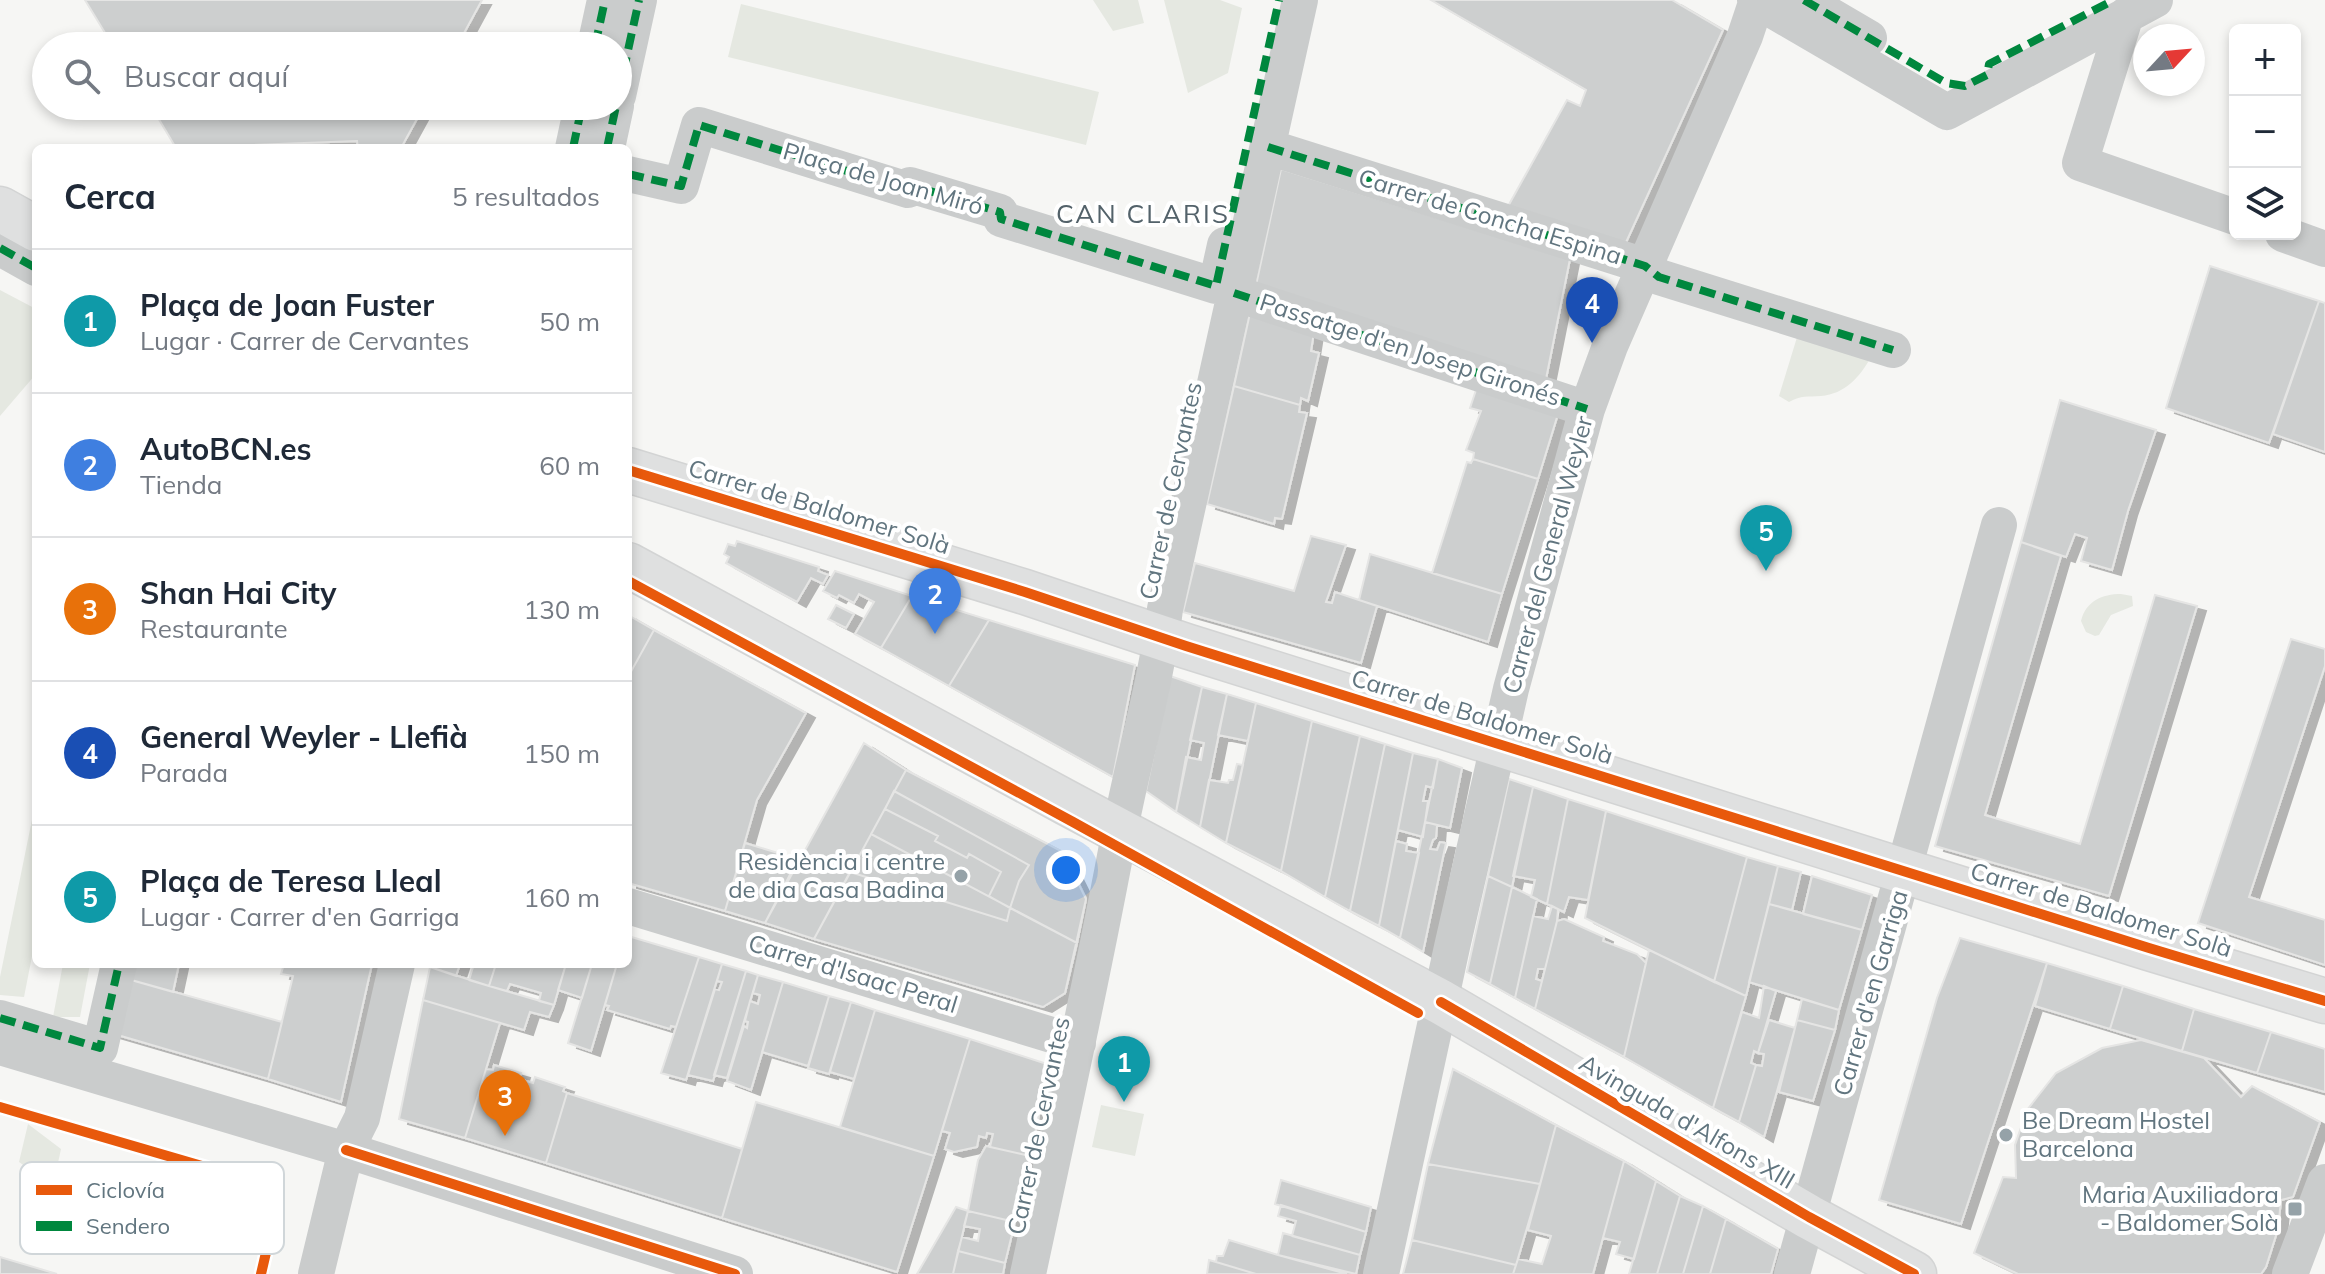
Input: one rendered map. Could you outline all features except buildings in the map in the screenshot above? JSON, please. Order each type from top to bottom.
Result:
[{"type":"main road","points":[[0,209],[32,227]]},
{"type":"main road","name":"Carrer de Baldomer Solà","points":[[632,471],[2325,1001]]},
{"type":"main road","name":"Avinguda d'Alfons XIII","points":[[632,567],[1441,1002],[1809,1217],[1914,1274]]},
{"type":"street","points":[[598,32],[605,0]]},
{"type":"street","points":[[632,32],[639,0]]},
{"type":"street","name":"Plaça de Joan Miró","points":[[632,175],[681,186],[699,125],[908,190],[910,185],[1000,212],[1001,219],[1216,286],[1279,0]]},
{"type":"street","name":"Carrer de Cervantes","points":[[1028,1274],[1120,832],[1155,683],[1165,609],[1300,0]]},
{"type":"street","points":[[1756,0],[1947,112],[2132,5]]},
{"type":"street","name":"Carrer del General Weyler","points":[[1381,1274],[1511,689],[1587,409],[1610,346],[1745,36],[1756,0]]},
{"type":"street","points":[[1804,0],[1946,83],[1965,86],[1987,75],[1989,64],[2132,5]]},
{"type":"street","points":[[2132,5],[2080,163],[2229,215]]},
{"type":"street","points":[[574,144],[579,120]]},
{"type":"street","points":[[608,144],[613,120]]},
{"type":"street","name":"Carrer de Concha Espina","points":[[1268,147],[1645,266],[1659,277],[1893,350]]},
{"type":"street","points":[[2300,240],[2325,249]]},
{"type":"street","points":[[0,248],[32,266]]},
{"type":"street","name":"Passatge d'en Josep Gironés","points":[[1234,293],[1587,409]]},
{"type":"street","name":"Carrer d'en Garriga","points":[[1792,1274],[1999,525]]},
{"type":"street","name":"Carrer d'Isaac Peral","points":[[632,907],[1078,1043]]},
{"type":"street","points":[[0,1018],[100,1048],[118,968]]},
{"type":"street","points":[[316,1274],[346,1150],[362,1118],[396,968]]},
{"type":"street","points":[[0,1047],[346,1150],[735,1274]]},
{"type":"street","points":[[2290,1274],[2325,1182]]},
{"type":"shaded area","points":[[1093,0],[1138,0],[1144,23],[1113,31]]},
{"type":"shaded area","points":[[1164,0],[1220,0],[1242,8],[1228,73],[1188,93]]},
{"type":"shaded area","points":[[741,4],[1099,92],[1086,145],[728,57]]},
{"type":"shaded area","points":[[0,290],[32,307],[32,379],[0,416]]},
{"type":"shaded area","points":[[1798,334],[1871,357],[1857,378],[1837,392],[1801,397],[1789,402],[1779,396]]},
{"type":"shaded area","points":[[2132,596],[2133,606],[2111,615],[2099,635],[2086,632],[2081,621],[2087,608],[2101,597]]},
{"type":"shaded area","points":[[32,820],[32,956],[24,997],[0,995],[0,977]]},
{"type":"shaded area","points":[[62,968],[89,968],[80,1017],[53,1017]]},
{"type":"shaded area","points":[[1101,1105],[1144,1114],[1135,1156],[1092,1147]]},
{"type":"shaded area","points":[[28,1124],[61,1149],[58,1162],[19,1162]]},
{"type":"marked path","points":[[598,32],[605,0]]},
{"type":"marked path","points":[[632,32],[639,0]]},
{"type":"marked path","points":[[632,175],[681,186],[699,125],[908,190],[910,185],[1000,212],[1001,219],[1216,286],[1279,0]]},
{"type":"marked path","points":[[1804,0],[1946,83],[1965,86],[1987,75],[1989,64],[2114,0]]},
{"type":"marked path","points":[[574,144],[579,120]]},
{"type":"marked path","points":[[608,144],[613,120]]},
{"type":"marked path","points":[[1268,147],[1645,266],[1659,277],[1893,350]]},
{"type":"marked path","points":[[0,248],[32,266]]},
{"type":"marked path","points":[[1234,293],[1587,409]]},
{"type":"marked path","points":[[0,1018],[100,1048],[118,968]]},
{"type":"cycle path","points":[[632,471],[2325,1001]]},
{"type":"cycle path","points":[[632,583],[1418,1013]]},
{"type":"cycle path","points":[[1441,1002],[1809,1217],[1914,1274]]},
{"type":"cycle path","points":[[0,1107],[188,1162]]},
{"type":"cycle path","points":[[346,1150],[735,1274]]},
{"type":"cycle path","points":[[261,1274],[266,1254]]},
{"type":"place","name":"General Weyler - Llefià","points":[[1592,343]]},
{"type":"place","name":"Plaça de Teresa Lleal","points":[[1766,571]]},
{"type":"place","name":"AutoBCN.es","points":[[935,634]]},
{"type":"place","name":"Residència i centre de dia Casa Badina","points":[[961,876]]},
{"type":"place","name":"Plaça de Joan Fuster","points":[[1124,1102]]},
{"type":"place","name":"Be Dream Hostel Barcelona","points":[[2006,1135]]},
{"type":"place","name":"Shan Hai City","points":[[505,1136]]},
{"type":"place","name":"Maria Auxiliadora - Baldomer Solà","points":[[2295,1209]]},
{"type":"district","name":"CAN CLARIS","points":[[1143,214]]}]
